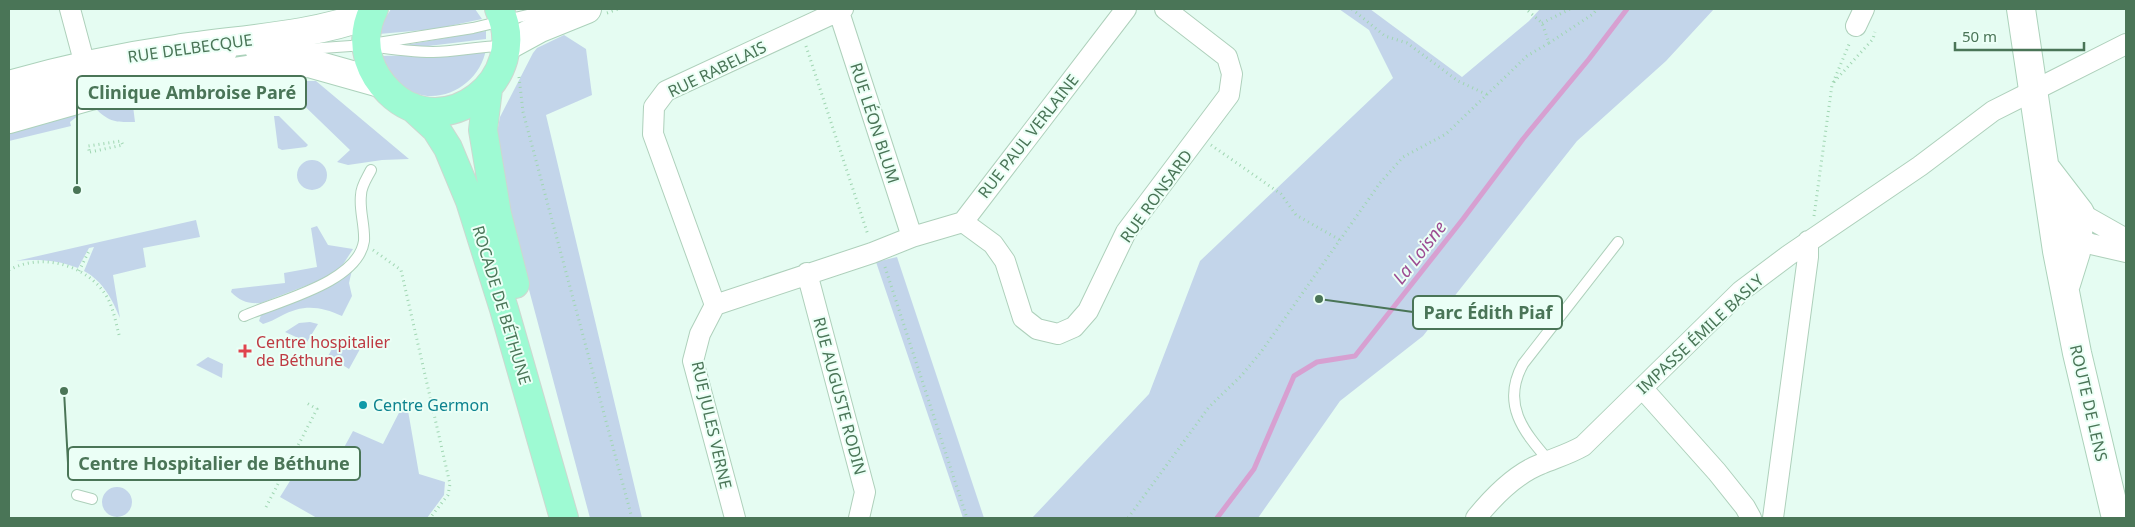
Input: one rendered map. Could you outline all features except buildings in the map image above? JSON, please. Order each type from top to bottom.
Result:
[{"type":"main road","points":[[373,11],[365,44],[370,65],[380,83],[394,97],[412,107],[428,111],[444,111],[461,107],[475,100],[488,89],[503,65],[504,25]]},
{"type":"main road","name":"ROCADE DE BÉTHUNE","points":[[488,89],[483,130],[497,214],[574,518]]},
{"type":"main road","name":"ROCADE DE BÉTHUNE","points":[[412,107],[436,130],[448,148],[470,201],[501,299],[564,518]]},
{"type":"main road","points":[[539,433],[538,462],[554,518]]},
{"type":"street","points":[[70,9],[85,64]]},
{"type":"street","name":"RUE RONSARD","points":[[963,222],[993,244],[1005,261],[1023,318],[1037,329],[1058,334],[1074,328],[1088,312],[1126,232],[1229,96],[1232,74],[1227,57],[1165,9]]},
{"type":"street","name":"ROUTE DE LENS","points":[[2021,9],[2052,224],[2077,353],[2116,518]]},
{"type":"street","name":"RUE RABELAIS","points":[[715,305],[653,134],[654,107],[666,91],[840,10]]},
{"type":"street","name":"RUE LÉON BLUM","points":[[840,10],[912,237]]},
{"type":"street","name":"RUE DELBECQUE","points":[[9,85],[85,64],[176,48],[308,32],[347,23],[373,11]]},
{"type":"street","points":[[504,25],[540,28],[594,12]]},
{"type":"street","name":"RUE PAUL VERLAINE","points":[[963,222],[1118,12]]},
{"type":"street","name":"IMPASSE ÉMILE BASLY","points":[[1476,518],[1490,501],[1521,475],[1540,464],[1571,453],[1583,446],[1742,291],[1809,240],[1920,166],[1993,111],[2062,78],[2126,44]]},
{"type":"street","name":"RUE DELBECQUE","points":[[9,119],[90,96],[124,89],[286,64],[309,63],[380,83]]},
{"type":"street","name":"ROUTE DE LENS","points":[[2045,168],[2079,226],[2064,287]]},
{"type":"street","points":[[715,305],[912,237],[963,222]]},
{"type":"street","points":[[2052,224],[2079,226],[2126,239]]},
{"type":"street","points":[[2079,226],[2091,244],[2126,252]]},
{"type":"street","points":[[1773,518],[1809,240]]},
{"type":"street","name":"RUE AUGUSTE RODIN","points":[[807,273],[865,492],[859,518]]},
{"type":"street","name":"RUE JULES VERNE","points":[[715,305],[700,334],[693,361],[735,518]]},
{"type":"street","points":[[1643,389],[1717,472],[1745,507],[1751,518]]},
{"type":"lane","points":[[9,101],[90,79],[146,67],[283,50],[365,44],[504,25],[553,9]]},
{"type":"lane","points":[[365,44],[394,50],[434,52],[483,46],[504,25]]},
{"type":"lane","points":[[244,316],[320,286],[343,274],[355,259],[363,244],[364,226],[360,196],[362,187],[371,170]]},
{"type":"lane","points":[[1549,461],[1534,444],[1517,418],[1514,387],[1518,374],[1523,364],[1618,242]]},
{"type":"lane","points":[[77,495],[92,499]]},
{"type":"path","points":[[594,12],[618,9]]},
{"type":"path","points":[[1352,9],[1385,36],[1407,43],[1458,81],[1488,95]]},
{"type":"path","points":[[1526,9],[1542,23],[1549,42]]},
{"type":"path","points":[[1542,23],[1570,9]]},
{"type":"path","points":[[1128,518],[1209,407],[1241,376],[1260,352],[1380,183],[1403,157],[1446,134],[1527,56],[1593,14],[1597,9]]},
{"type":"path","points":[[1809,240],[1832,85],[1866,20]]},
{"type":"path","points":[[1832,85],[1873,39],[1866,20]]},
{"type":"path","points":[[800,29],[967,518]]},
{"type":"path","points":[[514,74],[520,77],[523,112],[632,518]]},
{"type":"path","points":[[1199,136],[1281,194],[1296,215],[1340,240]]},
{"type":"path","points":[[121,141],[122,145],[90,153],[88,146],[121,141]]},
{"type":"path","points":[[363,244],[401,270],[450,484],[448,495],[430,518]]},
{"type":"path","points":[[79,271],[90,249]]},
{"type":"path","points":[[9,270],[26,264],[42,262],[56,263],[79,271],[98,285],[108,298],[120,338]]},
{"type":"path","points":[[266,508],[317,409],[305,402]]},
{"type":"path","points":[[200,450],[220,450]]},
{"type":"path","points":[[165,459],[187,454]]},
{"type":"shaded area","points":[[391,9],[475,9],[482,19],[435,29],[379,34],[383,22]]},
{"type":"shaded area","points":[[1339,9],[1370,9],[1462,77],[1529,21],[1540,9],[1714,9],[1666,61],[1577,141],[1423,336],[1340,401],[1258,518],[1032,518],[1149,394],[1200,261],[1393,78],[1369,30]]},
{"type":"shaded area","points":[[486,31],[486,39],[420,47],[405,45]]},
{"type":"shaded area","points":[[564,35],[586,49],[592,95],[546,115],[642,518],[590,518],[497,170],[494,148],[500,117],[533,53],[537,48]]},
{"type":"shaded area","points":[[486,49],[482,62],[475,74],[466,83],[442,95],[429,96],[416,93],[399,84],[392,77],[379,56],[458,54]]},
{"type":"shaded area","points":[[299,81],[316,81],[409,159],[382,160],[348,165],[337,162],[350,150],[289,91],[280,97],[277,88],[133,106],[135,122],[114,121],[105,117],[95,108],[99,106]]},
{"type":"shaded area","points":[[79,113],[79,115],[70,122],[71,126],[9,141],[9,133]]},
{"type":"shaded area","points":[[274,116],[279,116],[308,145],[306,147],[282,150],[278,148]]},
{"type":"shaded area","points":[[312,160],[323,164],[327,175],[323,186],[312,190],[301,186],[297,175],[301,164]]},
{"type":"shaded area","points":[[196,220],[200,237],[143,248],[146,267],[113,275],[120,318],[102,285],[84,271],[94,247],[89,248],[78,268],[47,261],[16,261]]},
{"type":"shaded area","points":[[317,226],[328,245],[353,249],[334,275],[261,303],[244,301],[231,292],[232,289],[285,283],[284,273],[317,267],[311,228]]},
{"type":"shaded area","points":[[897,257],[984,518],[963,518],[876,262]]},
{"type":"shaded area","points":[[352,270],[349,283],[352,296],[342,316],[319,308],[304,308],[289,312],[263,324],[259,321],[262,312]]},
{"type":"shaded area","points":[[310,322],[318,324],[307,342],[285,332],[299,323]]},
{"type":"shaded area","points":[[339,337],[360,349],[349,369],[328,356]]},
{"type":"shaded area","points":[[208,357],[223,364],[222,378],[196,365]]},
{"type":"shaded area","points":[[406,399],[419,474],[445,482],[444,495],[427,518],[317,518],[280,497],[308,452],[334,466],[353,431],[383,444]]},
{"type":"shaded area","points":[[117,487],[128,491],[132,502],[128,513],[117,517],[106,513],[102,502],[106,491]]},
{"type":"waterway","name":"La Loisne","points":[[1217,518],[1254,469],[1294,376],[1317,362],[1355,356],[1463,219],[1523,139],[1589,59],[1627,9]]},
{"type":"place","name":"Clinique Ambroise Paré","points":[[77,190]]},
{"type":"place","name":"Parc Édith Piaf","points":[[1319,299]]},
{"type":"place","name":"Centre hospitalier de Béthune","points":[[245,351]]},
{"type":"place","name":"Centre Hospitalier de Béthune","points":[[64,391]]},
{"type":"place","name":"Centre Germon","points":[[363,405]]}]
